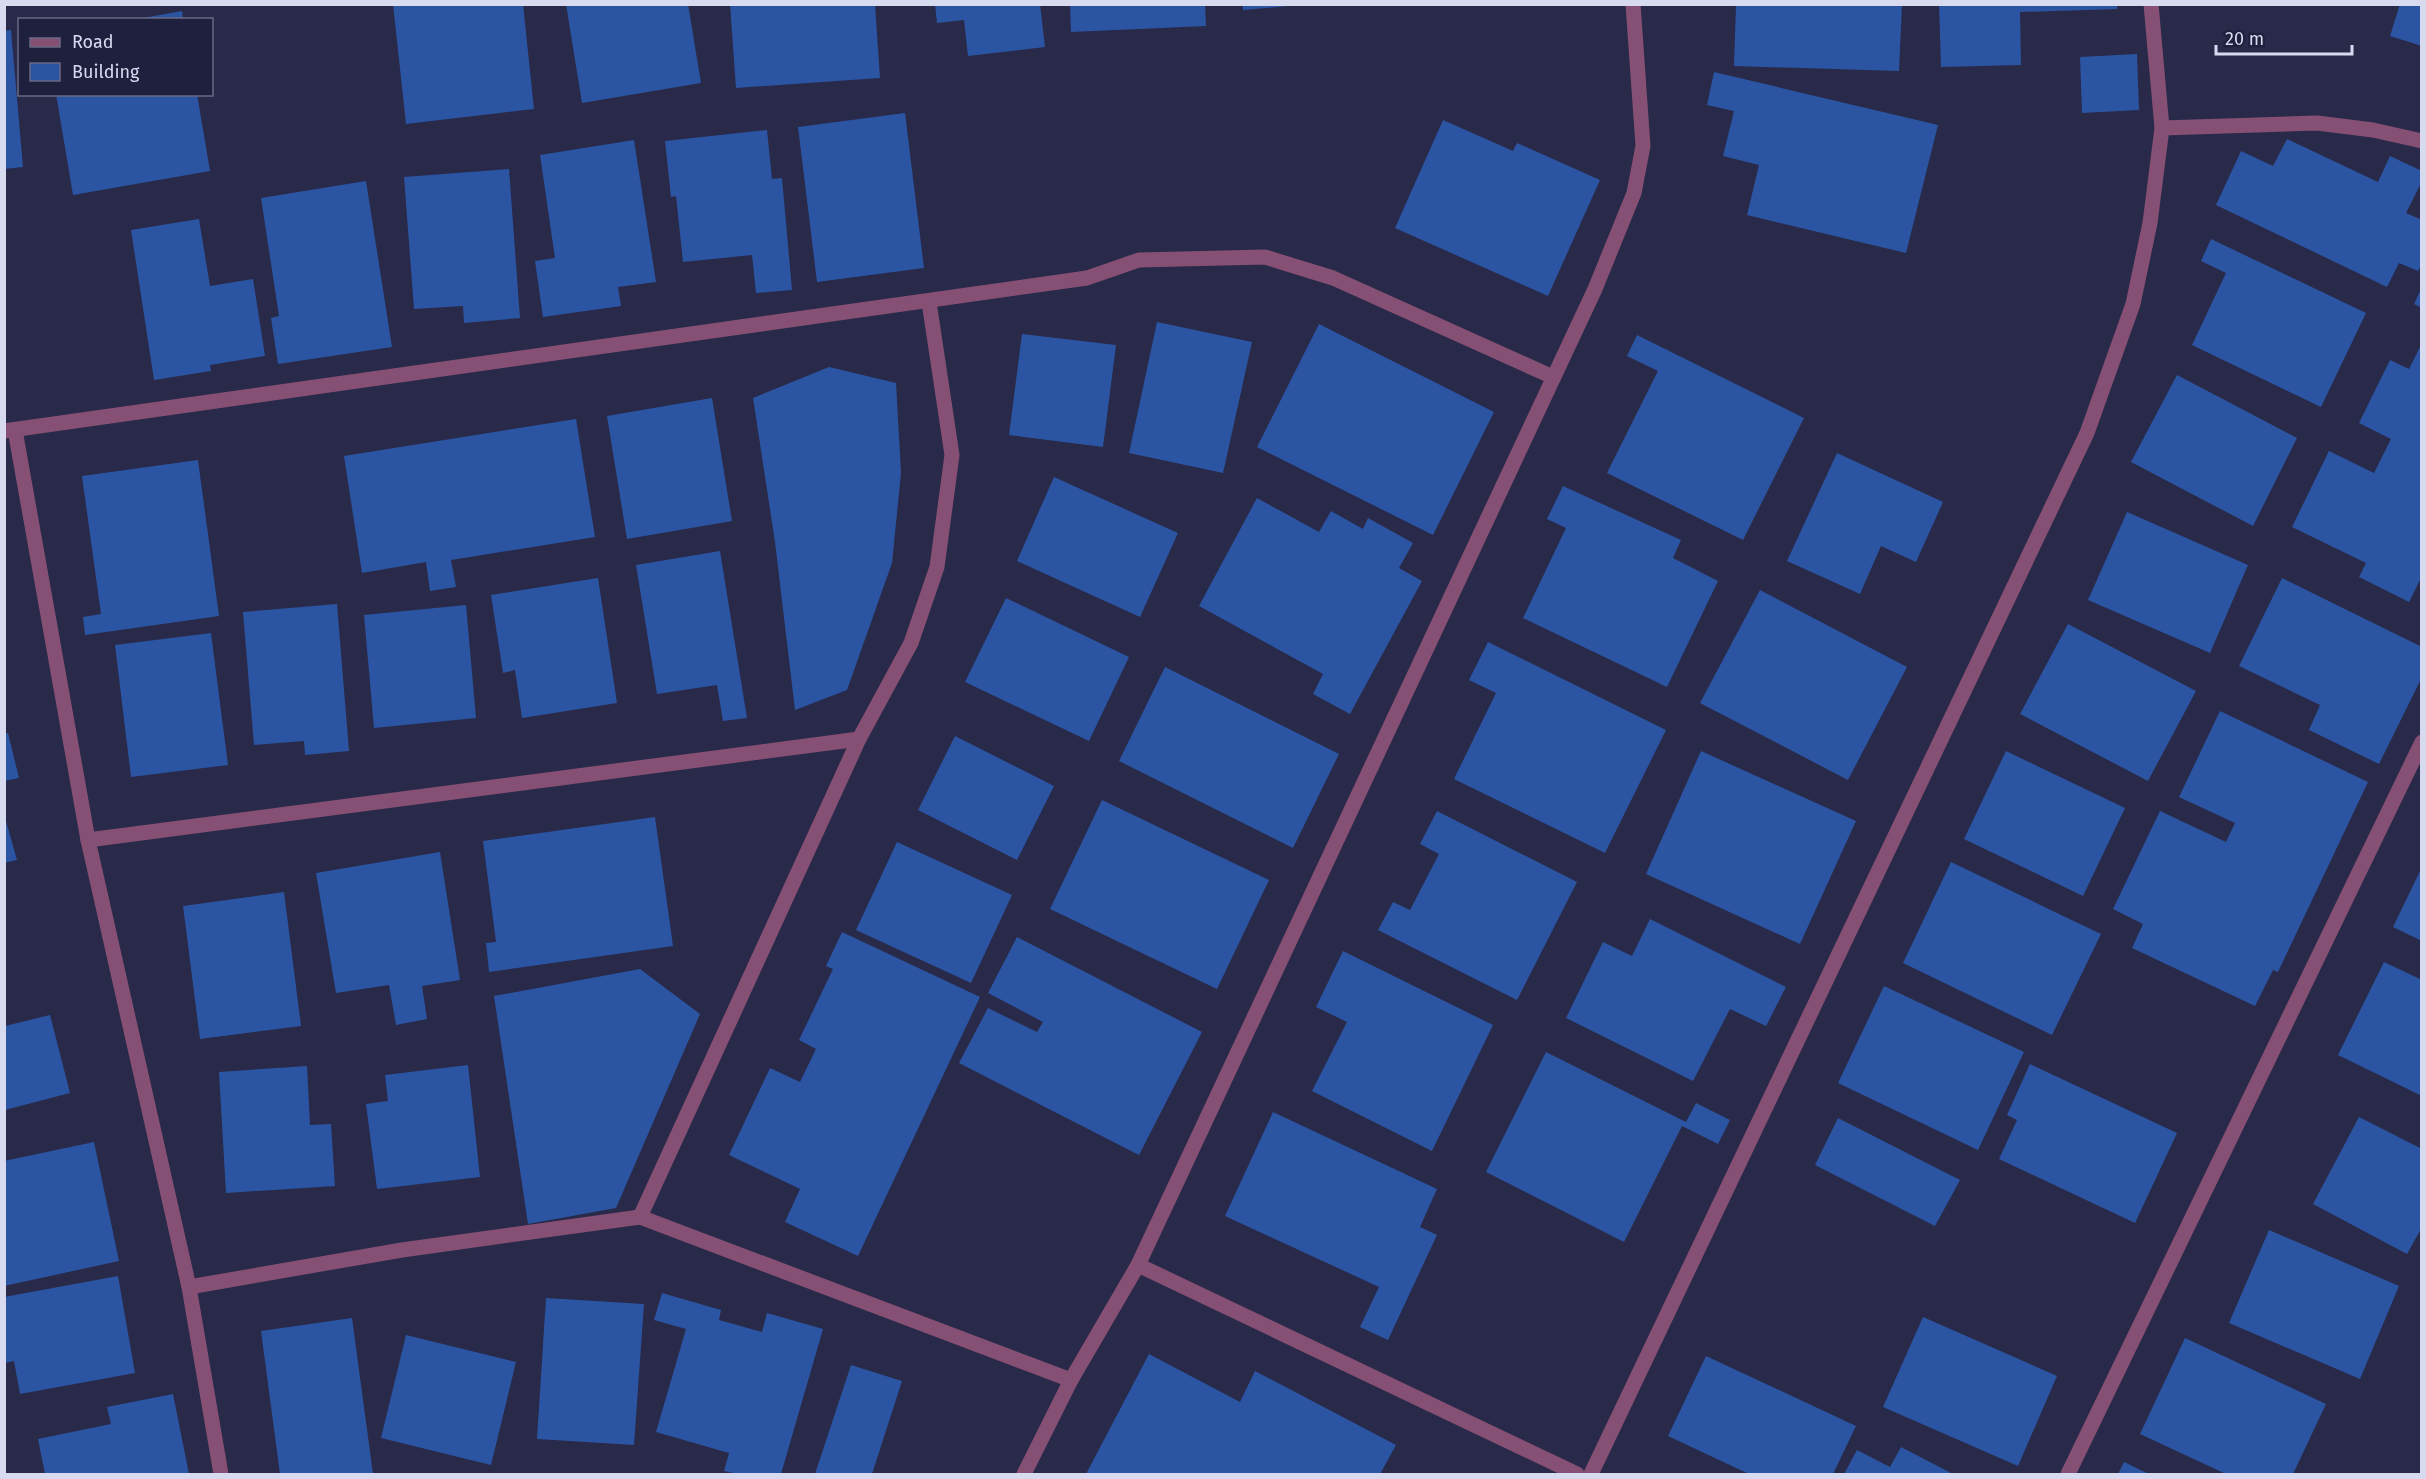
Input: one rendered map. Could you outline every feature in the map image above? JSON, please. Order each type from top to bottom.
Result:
[{"type":"street","points":[[1024,1474],[1071,1380],[1138,1265],[1595,289],[1634,193],[1642,146],[1633,4]]},
{"type":"street","points":[[1591,1474],[2087,433],[2133,304],[2150,223],[2162,129],[2151,4]]},
{"type":"street","points":[[2162,129],[2317,123],[2373,130],[2421,141]]},
{"type":"street","points":[[220,1474],[189,1287],[88,840],[10,431],[929,302],[1087,278],[1139,260],[1265,257],[1333,278],[1553,376]]},
{"type":"street","points":[[640,1217],[860,739],[911,643],[937,567],[952,455],[929,302]]},
{"type":"street","points":[[88,840],[860,739]]},
{"type":"street","points":[[2068,1474],[2421,742]]},
{"type":"street","points":[[189,1287],[402,1250],[640,1217],[1071,1380]]},
{"type":"street","points":[[1138,1265],[1577,1474]]},
{"type":"building","points":[[393,4],[523,4],[534,109],[406,124]]},
{"type":"building","points":[[566,4],[688,4],[701,83],[582,103]]},
{"type":"building","points":[[730,4],[875,4],[880,78],[736,88]]},
{"type":"building","points":[[935,4],[1040,4],[1045,47],[968,56],[964,20],[937,23]]},
{"type":"building","points":[[1070,4],[1205,4],[1206,26],[1071,32]]},
{"type":"building","points":[[1243,4],[1289,4],[1289,6],[1243,10]]},
{"type":"building","points":[[1939,4],[2117,4],[2117,9],[2020,12],[2021,65],[1941,67]]},
{"type":"building","points":[[2400,4],[2422,4],[2422,46],[2390,36]]},
{"type":"building","points":[[1736,5],[1902,5],[1899,71],[1734,66]]},
{"type":"building","points":[[182,11],[183,18],[143,18]]},
{"type":"building","points":[[11,30],[23,167],[4,169],[4,31]]},
{"type":"building","points":[[2137,54],[2139,110],[2082,113],[2080,57]]},
{"type":"building","points":[[1714,72],[1938,125],[1906,253],[1747,215],[1759,165],[1723,156],[1734,111],[1707,105]]},
{"type":"building","points":[[56,96],[197,96],[210,171],[73,195]]},
{"type":"building","points":[[905,113],[924,268],[817,282],[798,127]]},
{"type":"building","points":[[1443,120],[1513,151],[1517,143],[1600,180],[1548,296],[1395,228]]},
{"type":"building","points":[[767,130],[772,179],[782,178],[792,290],[756,293],[752,255],[683,262],[676,196],[671,197],[665,141]]},
{"type":"building","points":[[2287,139],[2378,182],[2390,156],[2422,171],[2422,181],[2406,213],[2422,220],[2422,263],[2418,271],[2399,263],[2387,287],[2216,205],[2241,151],[2273,166]]},
{"type":"building","points":[[634,140],[656,282],[618,287],[621,306],[543,317],[535,261],[555,258],[540,155]]},
{"type":"building","points":[[509,169],[520,318],[464,323],[463,306],[414,309],[404,177]]},
{"type":"building","points":[[366,181],[392,347],[278,364],[271,318],[279,316],[261,198]]},
{"type":"building","points":[[199,219],[210,286],[253,279],[265,356],[210,365],[211,371],[154,380],[131,230]]},
{"type":"building","points":[[2211,239],[2366,313],[2321,407],[2192,345],[2226,273],[2201,261]]},
{"type":"building","points":[[2422,287],[2422,308],[2414,304]]},
{"type":"building","points":[[1157,322],[1252,342],[1223,473],[1129,453]]},
{"type":"building","points":[[1319,324],[1494,412],[1433,535],[1257,447]]},
{"type":"building","points":[[1022,334],[1116,345],[1103,447],[1009,435]]},
{"type":"building","points":[[1637,335],[1804,418],[1743,540],[1607,473],[1658,371],[1627,356]]},
{"type":"building","points":[[2422,343],[2422,576],[2409,602],[2359,577],[2366,563],[2292,527],[2329,451],[2374,473],[2391,439],[2359,423],[2390,360],[2409,369]]},
{"type":"building","points":[[829,367],[896,383],[901,473],[892,563],[847,690],[795,710],[775,542],[753,398]]},
{"type":"building","points":[[2177,375],[2297,438],[2253,526],[2131,462]]},
{"type":"building","points":[[712,398],[732,521],[627,539],[607,416]]},
{"type":"building","points":[[576,419],[595,537],[451,560],[456,587],[430,591],[426,562],[362,573],[344,456]]},
{"type":"building","points":[[1837,453],[1943,502],[1916,562],[1881,546],[1860,594],[1787,561]]},
{"type":"building","points":[[198,460],[219,616],[85,635],[83,617],[101,614],[82,476]]},
{"type":"building","points":[[1054,477],[1178,533],[1140,617],[1017,561]]},
{"type":"building","points":[[1563,486],[1681,540],[1673,558],[1718,581],[1667,687],[1523,618],[1566,528],[1547,519]]},
{"type":"building","points":[[1257,498],[1319,532],[1331,511],[1363,529],[1368,518],[1413,543],[1399,568],[1422,581],[1350,714],[1313,694],[1323,674],[1199,606]]},
{"type":"building","points":[[2127,512],[2248,565],[2210,653],[2088,600]]},
{"type":"building","points":[[720,551],[747,718],[723,721],[717,685],[657,694],[636,565]]},
{"type":"building","points":[[598,578],[617,703],[522,718],[515,670],[503,673],[491,595]]},
{"type":"building","points":[[2282,578],[2422,647],[2422,677],[2379,764],[2309,730],[2320,705],[2239,666]]},
{"type":"building","points":[[1760,590],[1907,667],[1848,780],[1700,703]]},
{"type":"building","points":[[1006,598],[1129,657],[1089,741],[965,682]]},
{"type":"building","points":[[337,604],[349,751],[305,755],[304,741],[254,745],[243,612]]},
{"type":"building","points":[[466,605],[476,718],[374,728],[364,615]]},
{"type":"building","points":[[2068,624],[2196,691],[2148,781],[2020,714]]},
{"type":"building","points":[[211,633],[228,765],[131,777],[115,645]]},
{"type":"building","points":[[1488,642],[1666,730],[1605,853],[1454,779],[1496,693],[1469,680]]},
{"type":"building","points":[[1165,667],[1339,754],[1293,848],[1119,761]]},
{"type":"building","points":[[2220,711],[2368,782],[2278,972],[2273,970],[2255,1006],[2132,948],[2143,924],[2113,909],[2160,811],[2226,842],[2235,823],[2179,797]]},
{"type":"building","points":[[8,733],[19,778],[4,781],[4,734]]},
{"type":"building","points":[[955,736],[1054,786],[1017,860],[918,810]]},
{"type":"building","points":[[1701,751],[1856,821],[1800,944],[1646,874]]},
{"type":"building","points":[[2006,751],[2125,808],[2083,896],[1964,839]]},
{"type":"building","points":[[1102,800],[1269,880],[1217,989],[1050,909]]},
{"type":"building","points":[[1437,811],[1577,882],[1517,1000],[1378,930],[1393,902],[1410,910],[1439,854],[1420,844]]},
{"type":"building","points":[[4,814],[17,860],[4,863]]},
{"type":"building","points":[[655,817],[673,946],[489,972],[486,943],[496,942],[483,841]]},
{"type":"building","points":[[897,842],[1012,895],[971,983],[856,930]]},
{"type":"building","points":[[440,852],[460,980],[422,986],[427,1019],[396,1025],[389,985],[336,993],[316,873]]},
{"type":"building","points":[[1951,862],[2101,934],[2052,1035],[1903,963]]},
{"type":"building","points":[[2422,867],[2422,941],[2393,927]]},
{"type":"building","points":[[284,892],[301,1026],[200,1039],[183,906]]},
{"type":"building","points":[[1650,919],[1786,987],[1766,1026],[1730,1009],[1693,1081],[1566,1018],[1603,942],[1632,956]]},
{"type":"building","points":[[842,932],[980,997],[858,1256],[785,1222],[800,1189],[729,1155],[770,1068],[800,1082],[816,1049],[799,1040],[833,969],[826,966]]},
{"type":"building","points":[[1017,937],[1202,1032],[1139,1155],[959,1063],[988,1008],[1037,1032],[1043,1022],[988,993]]},
{"type":"building","points":[[1343,951],[1493,1025],[1432,1151],[1312,1091],[1347,1022],[1316,1007]]},
{"type":"building","points":[[2384,962],[2422,980],[2422,1096],[2338,1055]]},
{"type":"building","points":[[640,969],[700,1014],[616,1208],[528,1224],[494,996]]},
{"type":"building","points":[[1884,986],[2024,1052],[1978,1150],[1838,1083]]},
{"type":"building","points":[[50,1015],[70,1093],[5,1110],[5,1026]]},
{"type":"building","points":[[1546,1052],[1686,1122],[1696,1103],[1730,1120],[1718,1144],[1682,1126],[1624,1242],[1486,1172]]},
{"type":"building","points":[[2030,1064],[2177,1133],[2135,1223],[1999,1159],[2017,1120],[2007,1115]]},
{"type":"building","points":[[468,1065],[480,1177],[377,1189],[366,1104],[388,1101],[385,1075]]},
{"type":"building","points":[[307,1066],[310,1125],[331,1124],[335,1186],[226,1193],[219,1072]]},
{"type":"building","points":[[1273,1112],[1437,1189],[1420,1227],[1437,1235],[1388,1340],[1360,1327],[1379,1287],[1225,1216]]},
{"type":"building","points":[[2359,1117],[2422,1149],[2422,1227],[2407,1254],[2313,1204]]},
{"type":"building","points":[[1838,1118],[1960,1180],[1935,1226],[1815,1165]]},
{"type":"building","points":[[94,1142],[119,1261],[4,1286],[4,1161]]},
{"type":"building","points":[[2269,1230],[2399,1286],[2360,1379],[2229,1323]]},
{"type":"building","points":[[118,1276],[135,1373],[20,1394],[14,1361],[4,1363],[4,1297]]},
{"type":"building","points":[[662,1293],[721,1310],[719,1320],[762,1332],[767,1313],[823,1329],[781,1474],[738,1474],[724,1471],[729,1453],[656,1432],[686,1329],[654,1320]]},
{"type":"building","points":[[546,1298],[644,1304],[634,1445],[537,1439]]},
{"type":"building","points":[[1923,1317],[2057,1376],[2018,1466],[1883,1407]]},
{"type":"building","points":[[352,1318],[373,1474],[280,1474],[261,1331]]},
{"type":"building","points":[[406,1335],[516,1362],[491,1465],[381,1438]]},
{"type":"building","points":[[2185,1338],[2326,1404],[2293,1474],[2226,1474],[2140,1434]]},
{"type":"building","points":[[1149,1354],[1240,1402],[1255,1371],[1396,1445],[1380,1474],[1086,1474]]},
{"type":"building","points":[[1706,1356],[1856,1426],[1833,1474],[1749,1474],[1668,1436]]},
{"type":"building","points":[[851,1365],[902,1381],[872,1474],[815,1474]]},
{"type":"building","points":[[173,1394],[189,1474],[45,1474],[38,1439],[111,1424],[107,1407]]},
{"type":"building","points":[[1901,1447],[1953,1474],[1844,1474],[1857,1450],[1890,1467]]},
{"type":"building","points":[[2124,1462],[2149,1474],[2118,1474]]}]
